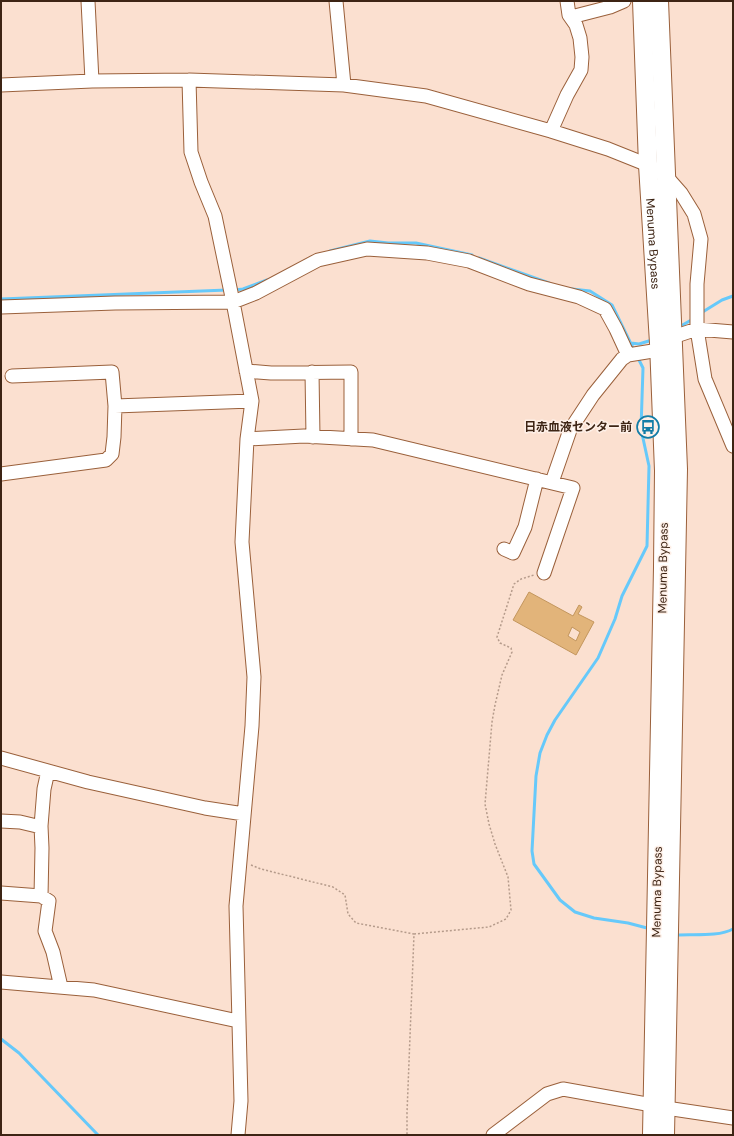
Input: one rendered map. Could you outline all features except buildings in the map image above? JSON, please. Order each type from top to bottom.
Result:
[{"type":"highway","name":"Menuma Bypass","points":[[642,1],[655,343],[678,484],[659,1106],[652,1135]]},
{"type":"highway","name":"Menuma Bypass","points":[[655,343],[666,176],[659,1]]},
{"type":"highway","name":"Menuma Bypass","points":[[659,1106],[665,1135]]},
{"type":"street","points":[[88,1],[92,81]]},
{"type":"street","points":[[336,1],[344,85]]},
{"type":"street","points":[[551,131],[567,95],[581,70],[582,57],[580,38],[576,26],[569,15],[567,1]]},
{"type":"street","points":[[571,18],[624,1]]},
{"type":"street","points":[[189,80],[191,152],[215,216],[252,401],[247,439],[242,542],[254,677],[252,726],[236,906],[241,1101],[238,1135]]},
{"type":"street","points":[[1,85],[92,81],[189,80],[344,85],[426,96],[551,131],[648,165],[666,176],[681,193],[694,214],[701,239],[697,284],[697,326],[705,379],[733,446]]},
{"type":"street","points":[[1,307],[116,303],[233,302],[256,293],[318,260],[367,249],[427,253],[468,262],[529,284],[579,297],[605,309],[616,329],[655,343]]},
{"type":"street","points":[[552,482],[570,430],[593,395],[622,359],[655,343],[697,326],[733,332]]},
{"type":"street","points":[[246,371],[271,373],[352,372],[351,439]]},
{"type":"street","points":[[1,474],[106,460],[112,454],[114,438],[115,406],[112,372],[12,376]]},
{"type":"street","points":[[312,372],[314,436]]},
{"type":"street","points":[[115,406],[252,401]]},
{"type":"street","points":[[247,439],[314,436],[373,440],[573,488],[544,573]]},
{"type":"street","points":[[504,549],[513,553],[525,527],[537,479]]},
{"type":"street","points":[[1,758],[88,782],[205,808],[244,814]]},
{"type":"street","points":[[41,896],[41,827],[44,788],[48,770]]},
{"type":"street","points":[[1,821],[20,822],[41,827]]},
{"type":"street","points":[[1,893],[41,896],[49,901],[45,931],[53,952],[61,987]]},
{"type":"street","points":[[1,982],[94,990],[238,1021]]},
{"type":"street","points":[[494,1135],[547,1094],[563,1089],[733,1118]]},
{"type":"path","points":[[240,861],[261,869],[333,887],[345,894],[348,914],[356,923],[414,934],[489,927],[506,919],[510,910],[508,877],[495,844],[485,804],[492,722],[495,705],[502,675],[512,652],[511,648],[500,643],[497,637],[514,584],[521,578],[544,573]]},
{"type":"path","points":[[407,1135],[414,934]]},
{"type":"waterway","points":[[330,251],[370,241],[388,243],[416,243],[472,255]]},
{"type":"waterway","points":[[479,258],[549,283]]},
{"type":"waterway","points":[[235,290],[243,289],[267,280]]},
{"type":"waterway","points":[[572,289],[590,291],[612,305],[634,350]]},
{"type":"waterway","points":[[1,299],[227,290]]},
{"type":"waterway","points":[[701,313],[722,300],[733,296]]},
{"type":"waterway","points":[[679,327],[693,319]]},
{"type":"waterway","points":[[631,343],[639,344],[652,340]]},
{"type":"waterway","points":[[637,356],[643,368],[641,429],[649,466],[647,546],[622,596],[615,619],[598,658],[555,720],[540,753],[536,776],[532,851],[534,864],[560,900],[575,912],[594,918],[628,923],[647,928]]},
{"type":"waterway","points":[[677,935],[713,934],[727,932],[733,929]]},
{"type":"waterway","points":[[1,1039],[19,1053],[98,1135]]},
{"type":"place","name":"日赤血液センター前","points":[[648,427]]}]
